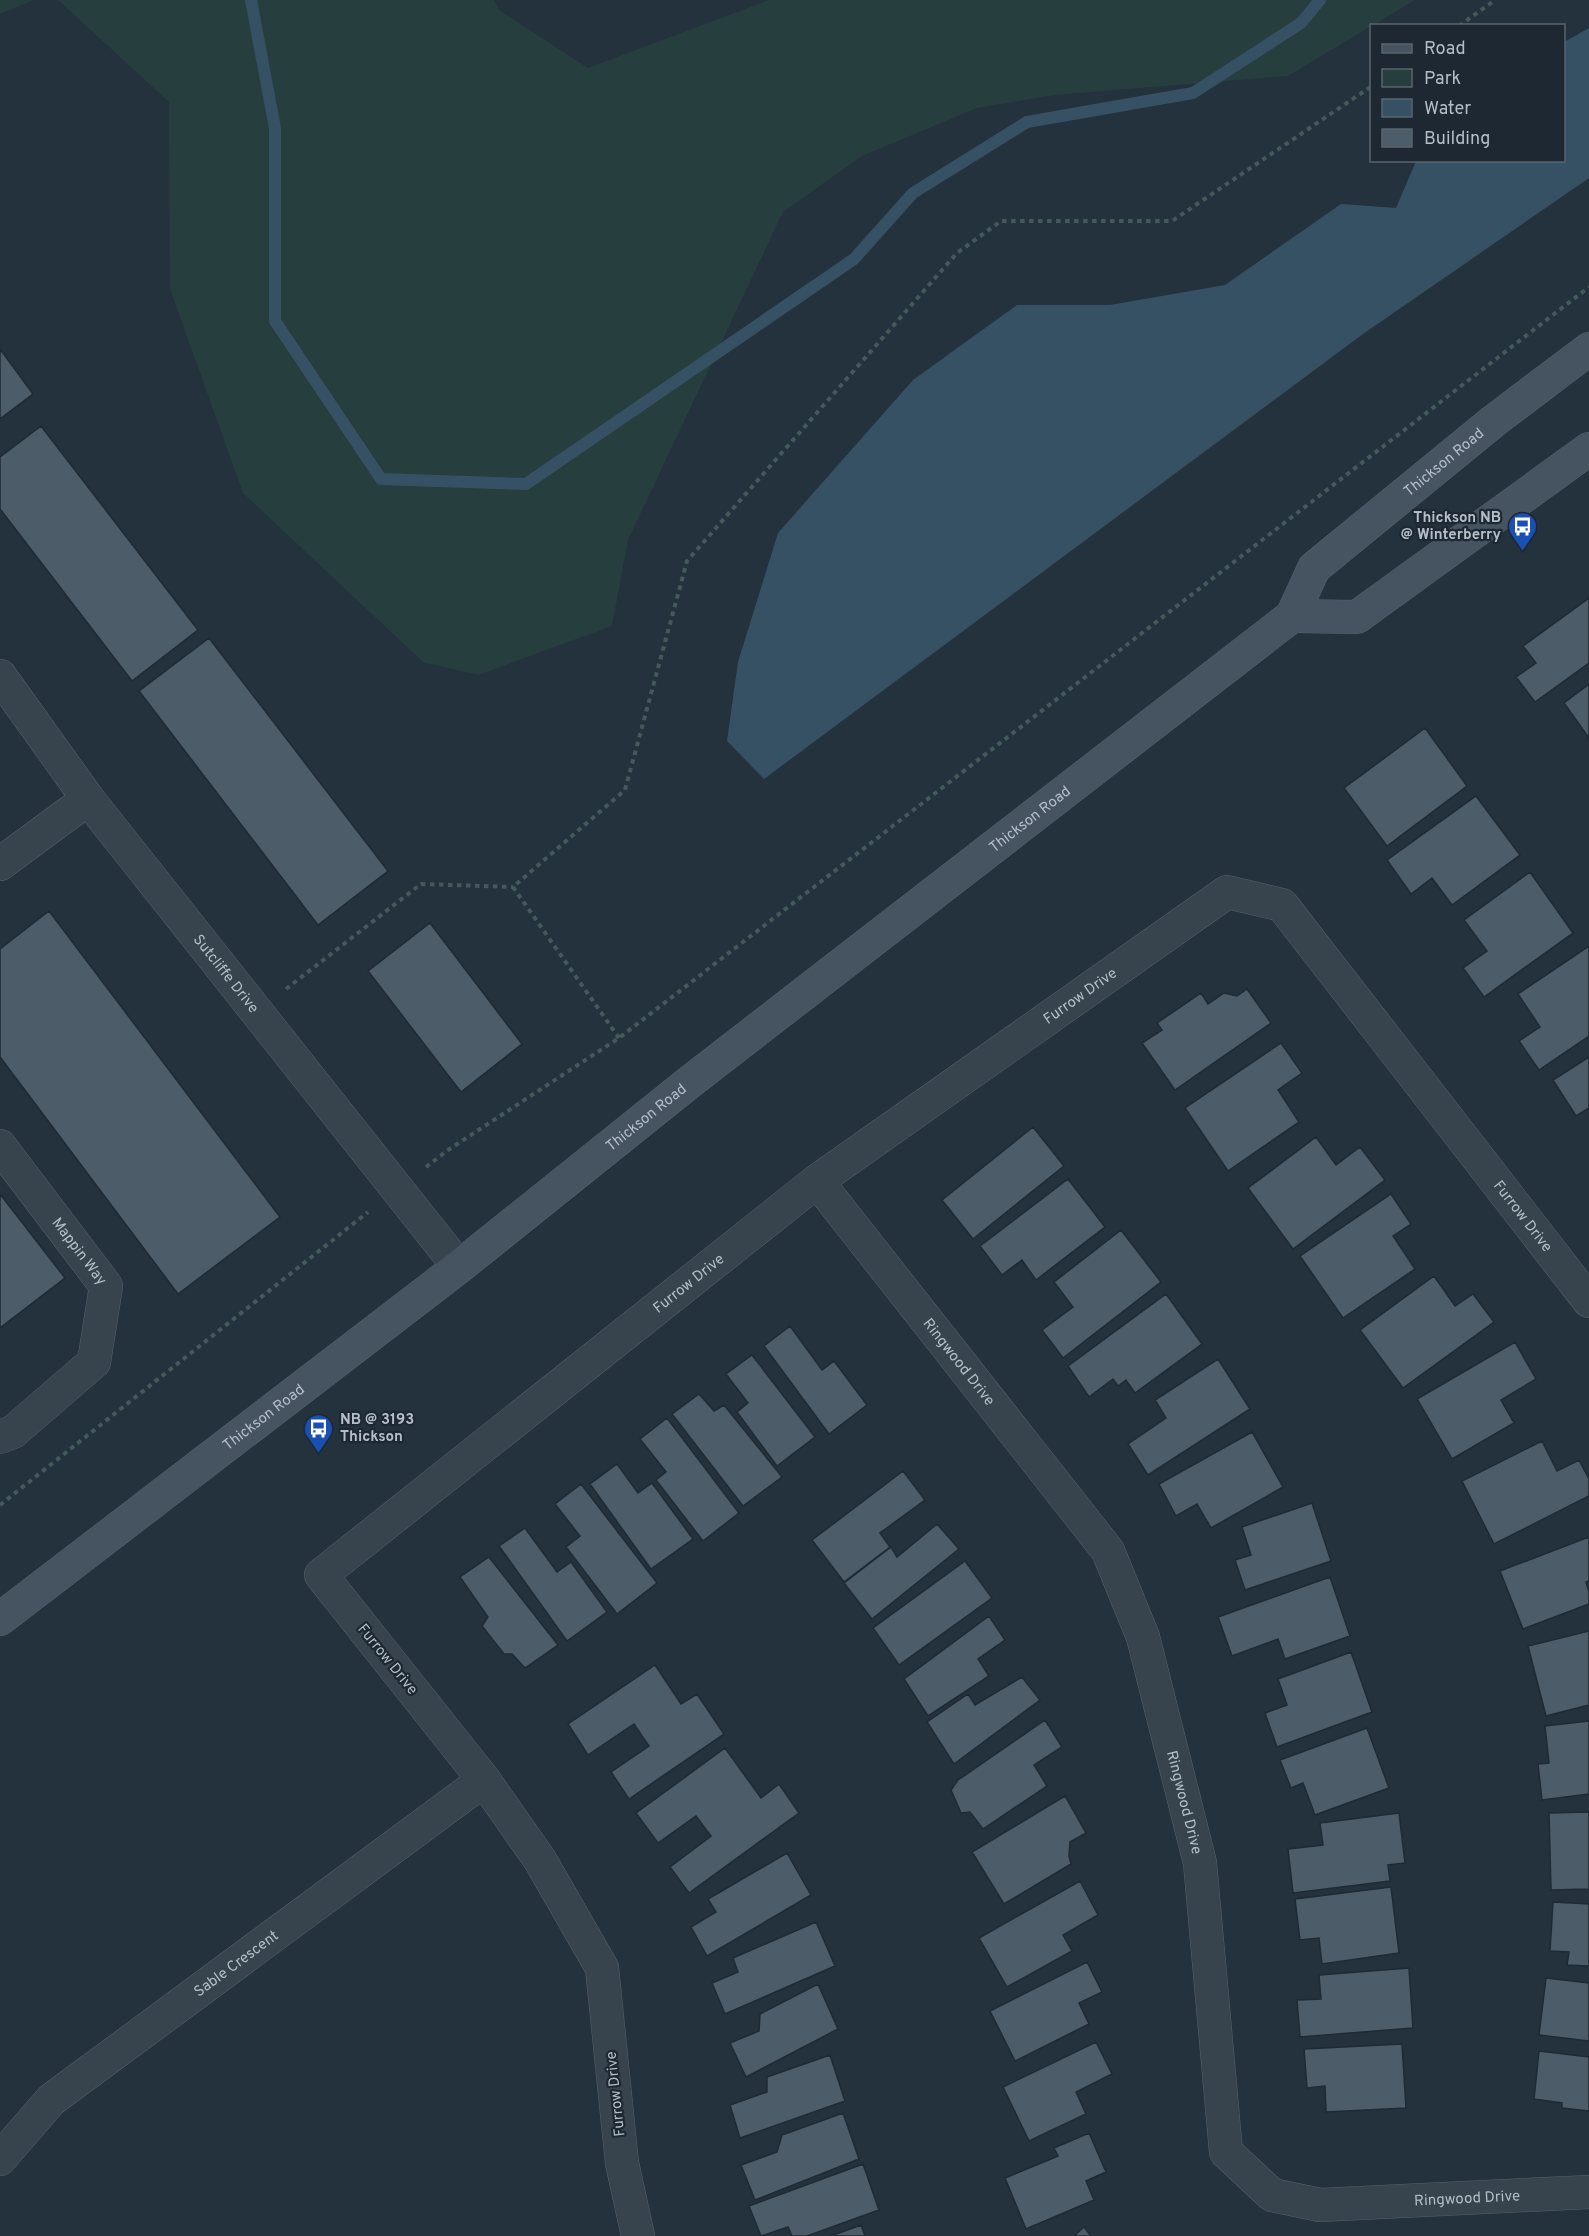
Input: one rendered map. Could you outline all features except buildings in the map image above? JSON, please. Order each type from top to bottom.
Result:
[{"type":"main road","name":"Thickson Road","points":[[0,1619],[459,1267],[691,1081],[1292,616],[1314,568],[1495,420],[1588,351]]},
{"type":"main road","points":[[1292,616],[1357,616],[1589,449]]},
{"type":"street","name":"Sutcliffe Drive","points":[[0,676],[88,799],[459,1267]]},
{"type":"street","points":[[0,864],[88,799]]},
{"type":"street","name":"Furrow Drive","points":[[638,2236],[622,2163],[602,1968],[540,1860],[484,1780],[321,1575],[817,1181],[1227,892],[1282,905],[1589,1301]]},
{"type":"street","name":"Mappin Way","points":[[0,1146],[106,1286],[94,1362],[13,1432],[0,1437]]},
{"type":"street","name":"Ringwood Drive","points":[[817,1181],[1108,1551],[1143,1637],[1200,1863],[1226,2152],[1272,2195],[1320,2205],[1589,2192]]},
{"type":"street","name":"Sable Crescent","points":[[0,2159],[51,2100],[484,1780]]},
{"type":"path","points":[[1462,24],[1495,0]]},
{"type":"path","points":[[257,1011],[421,884],[513,887],[625,790],[687,561],[957,253],[1001,220],[1172,221],[1370,88]]},
{"type":"path","points":[[448,1150],[619,1038],[1589,286]]},
{"type":"path","points":[[513,887],[619,1038]]},
{"type":"path","points":[[0,1505],[353,1224]]},
{"type":"green space","points":[[0,0],[34,0],[0,14]]},
{"type":"green space","points":[[58,0],[494,0],[499,10],[588,68],[769,0],[1415,0],[1375,24],[1370,24],[1370,27],[1288,76],[1054,95],[977,108],[862,156],[783,212],[628,540],[612,626],[478,675],[423,662],[243,493],[170,289],[169,102]]},
{"type":"water","points":[[1589,28],[1589,178],[1363,334],[764,779],[727,741],[738,662],[778,533],[913,380],[1017,305],[1110,305],[1225,285],[1341,204],[1396,208],[1416,162],[1565,162],[1565,41]]},
{"type":"waterway","points":[[251,0],[275,128],[275,321],[381,479],[526,484],[854,259],[913,193],[1027,122],[1193,93],[1301,23],[1320,0]]},
{"type":"place","name":"Thickson NB @ Winterberry","points":[[1522,552]]},
{"type":"place","name":"NB @ 3193 Thickson","points":[[319,1454]]}]
